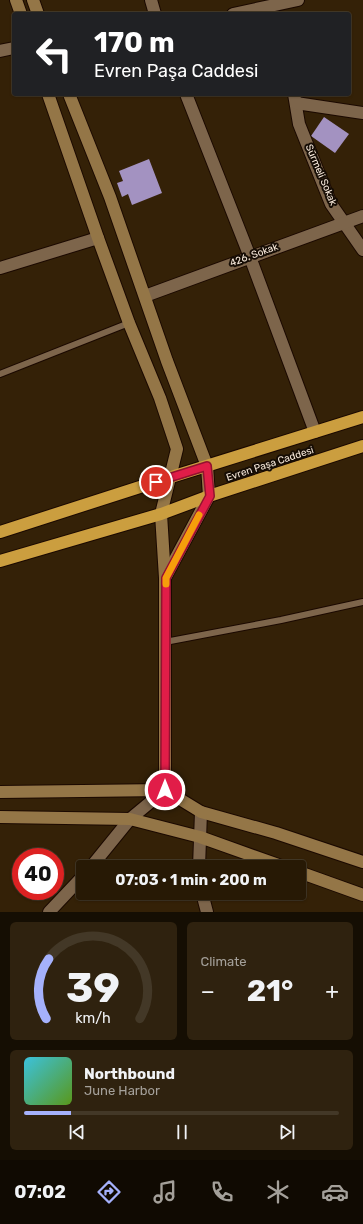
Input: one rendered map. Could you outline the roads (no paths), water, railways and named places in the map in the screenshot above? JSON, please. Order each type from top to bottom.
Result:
[{"type":"highway","name":"Evren Paşa Caddesi","points":[[0,532],[363,417]]},
{"type":"highway","name":"Evren Paşa Caddesi","points":[[0,561],[161,514],[210,496],[363,446]]},
{"type":"street","points":[[16,0],[20,12]]},
{"type":"street","points":[[33,0],[37,12]]},
{"type":"street","points":[[150,0],[155,12]]},
{"type":"street","points":[[244,12],[279,6],[298,0]]},
{"type":"street","points":[[0,51],[12,48]]},
{"type":"street","points":[[49,96],[98,238],[129,322],[160,398],[177,450],[161,514],[166,578],[165,790],[130,819],[97,860]]},
{"type":"street","points":[[70,96],[110,197],[207,466],[210,496],[166,578]]},
{"type":"street","points":[[187,96],[250,257],[315,432]]},
{"type":"street","points":[[295,99],[363,113]]},
{"type":"street","name":"Sürmeli Sokak","points":[[295,99],[299,124],[331,204],[363,250]]},
{"type":"street","name":"426. Sokak","points":[[145,296],[363,216]]},
{"type":"street","points":[[0,268],[98,238]]},
{"type":"street","points":[[0,792],[165,790],[201,812],[276,833],[363,862]]},
{"type":"street","points":[[198,860],[201,812]]},
{"type":"street","points":[[1,818],[130,819],[200,837],[264,860]]},
{"type":"street","points":[[306,875],[363,895]]},
{"type":"street","points":[[49,912],[76,883]]},
{"type":"street","points":[[204,900],[207,912]]},
{"type":"lane","points":[[0,374],[129,322]]},
{"type":"lane","points":[[166,642],[281,620],[363,602]]}]
